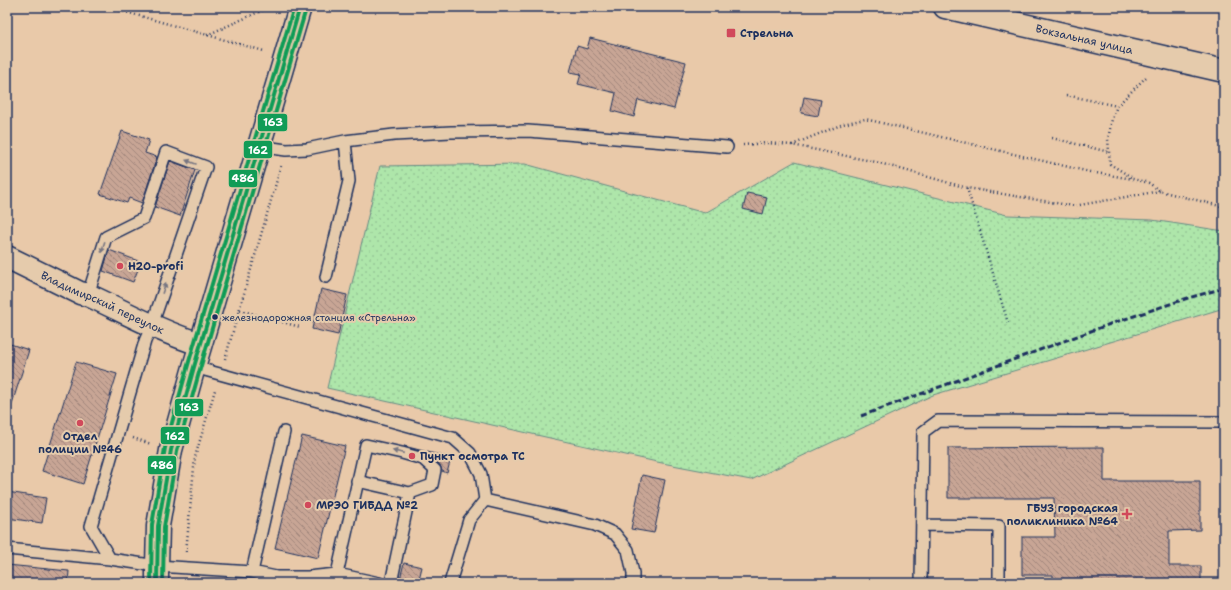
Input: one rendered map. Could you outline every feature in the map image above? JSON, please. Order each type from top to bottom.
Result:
[{"type":"main road","points":[[157,575],[158,526],[171,450],[200,344],[300,7]]},
{"type":"main road","name":"Вокзальная улица","points":[[945,7],[1224,71]]},
{"type":"main road","name":"Владимирский переулок","points":[[7,257],[80,293],[88,295],[180,338],[200,344]]},
{"type":"lane","points":[[258,146],[286,150],[307,150],[345,141],[394,135],[451,132],[528,132],[727,147]]},
{"type":"lane","points":[[326,277],[349,181],[345,141]]},
{"type":"lane","points":[[88,295],[106,237],[144,218],[166,152],[206,167],[152,325],[145,341],[91,526],[110,559]]},
{"type":"lane","points":[[194,367],[453,438],[470,453],[481,474],[485,500],[469,520],[450,583]]},
{"type":"lane","points":[[921,583],[923,432],[938,421],[1224,422]]},
{"type":"lane","points":[[252,572],[284,432]]},
{"type":"lane","points":[[337,574],[366,445],[423,459],[435,470],[432,485],[410,493],[358,481]]},
{"type":"lane","points":[[391,583],[410,493]]},
{"type":"lane","points":[[485,500],[595,525],[615,534],[628,550],[633,572],[633,583]]},
{"type":"lane","points":[[922,526],[999,526],[999,583]]},
{"type":"lane","points":[[7,549],[110,559],[157,575],[184,568],[252,572],[276,577],[308,577],[337,574],[379,583]]},
{"type":"path","points":[[108,7],[266,52]]},
{"type":"path","points":[[207,35],[270,7]]},
{"type":"path","points":[[1133,179],[1110,164],[1108,139],[1112,119],[1117,106],[1165,57]]},
{"type":"path","points":[[1066,95],[1117,106]]},
{"type":"path","points":[[792,145],[843,124],[865,119],[1090,172],[1133,179],[1149,183],[1160,191],[1224,207]]},
{"type":"path","points":[[1052,138],[1109,152]]},
{"type":"path","points":[[727,147],[767,143],[792,145],[876,162],[967,188],[1074,206],[1160,191]]},
{"type":"path","points":[[184,568],[195,457],[240,310],[286,150]]},
{"type":"path","points":[[967,188],[1008,323]]},
{"type":"path","points":[[240,310],[300,327]]},
{"type":"green space","points":[[794,162],[1007,215],[1152,220],[1224,231],[1224,308],[933,395],[751,480],[657,462],[327,388],[380,166],[525,164],[705,213]]},
{"type":"building","points":[[590,38],[686,62],[674,109],[638,100],[634,117],[612,111],[616,93],[578,84],[581,74],[570,72],[577,46],[587,49]]},
{"type":"building","points":[[804,97],[821,100],[818,116],[801,113]]},
{"type":"building","points":[[122,131],[149,140],[145,153],[157,157],[142,203],[129,198],[127,203],[100,194]]},
{"type":"building","points":[[170,161],[195,170],[180,216],[155,207]]},
{"type":"building","points":[[747,193],[767,197],[763,214],[743,209]]},
{"type":"building","name":"H2O-profi","points":[[109,250],[141,262],[133,282],[103,271]]},
{"type":"building","points":[[321,289],[347,295],[338,335],[312,329]]},
{"type":"building","points":[[7,343],[29,350],[11,407],[7,407]]},
{"type":"building","name":"Отдел полиции №46","points":[[76,362],[117,374],[83,484],[42,471]]},
{"type":"building","name":"МРЭО ГИБДД №2","points":[[302,436],[345,446],[318,558],[275,548]]},
{"type":"building","points":[[404,446],[451,458],[447,473],[442,471],[440,465],[427,454]]},
{"type":"building","name":"ГБУЗ городская поликлиника №64","points":[[1104,447],[1104,481],[1200,481],[1200,530],[1169,531],[1169,566],[1201,566],[1201,583],[1053,583],[1053,575],[1022,575],[1022,537],[1055,537],[1054,498],[948,498],[948,448]]},
{"type":"building","points":[[642,475],[665,480],[654,533],[631,529]]},
{"type":"building","points":[[7,492],[46,498],[42,523],[7,518]]},
{"type":"building","points":[[404,563],[422,567],[418,583],[399,583]]},
{"type":"building","points":[[7,565],[69,571],[68,583],[7,583]]},
{"type":"railway","points":[[861,416],[1110,324],[1188,298],[1224,288]]},
{"type":"transit line","name":"486","points":[[151,583],[152,525],[165,448],[188,365],[294,7]]},
{"type":"transit line","name":"162","points":[[157,583],[158,526],[171,450],[300,7]]},
{"type":"transit line","name":"163","points":[[163,583],[164,527],[177,451],[306,9]]},
{"type":"place","name":"Стрельна","points":[[731,33]]},
{"type":"place","name":"H2O-profi","points":[[120,266]]},
{"type":"place","name":"железнодорожная станция «Стрельна»","points":[[215,317]]},
{"type":"place","name":"Отдел полиции №46","points":[[80,423]]},
{"type":"place","name":"Пункт осмотра ТС","points":[[412,456]]},
{"type":"place","name":"МРЭО ГИБДД №2","points":[[308,505]]},
{"type":"place","name":"ГБУЗ городская поликлиника №64","points":[[1127,514]]}]
